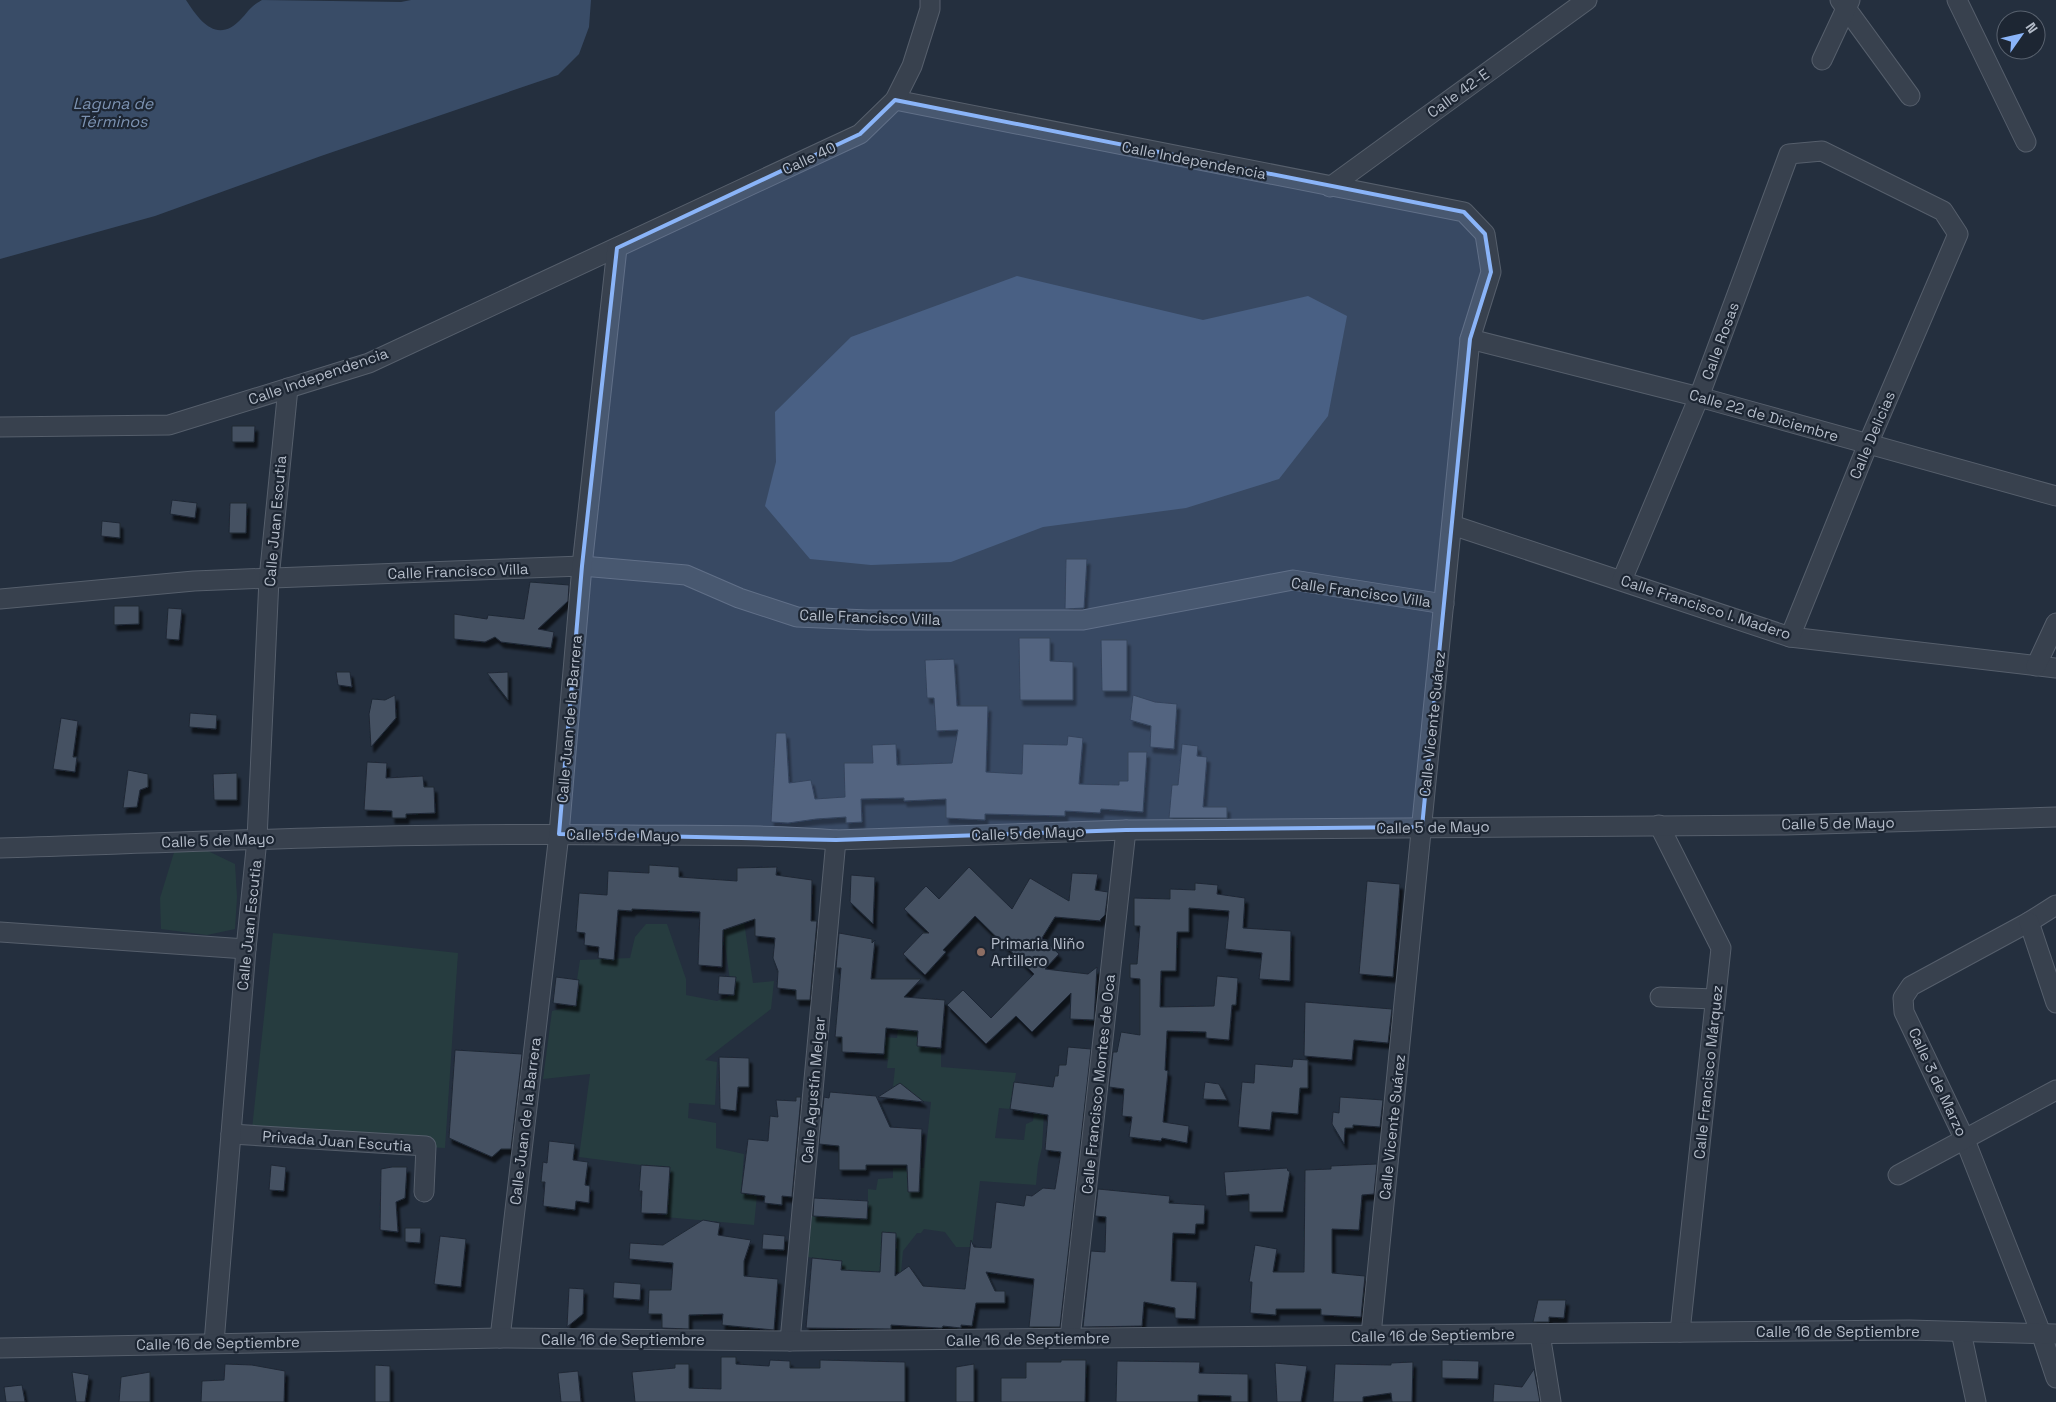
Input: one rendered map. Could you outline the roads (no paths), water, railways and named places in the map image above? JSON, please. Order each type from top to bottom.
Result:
[{"type":"street","name":"Calle 40","points":[[617,248],[860,134],[896,100],[912,66],[930,9],[930,0]]},
{"type":"street","name":"Calle 42-E","points":[[1330,187],[1587,0]]},
{"type":"street","points":[[1957,0],[2026,142]]},
{"type":"street","points":[[1822,60],[1845,2]]},
{"type":"street","points":[[1845,2],[1910,96]]},
{"type":"street","name":"Calle Independencia","points":[[896,100],[1464,212],[1485,234]]},
{"type":"street","name":"Calle Delicias","points":[[1789,154],[1822,151],[1943,211],[1958,234],[1868,444],[1790,636]]},
{"type":"street","name":"Calle Rosas","points":[[1622,580],[1699,397],[1789,154]]},
{"type":"street","name":"Calle Vicente Suárez","points":[[1372,1335],[1470,339],[1491,272],[1485,234]]},
{"type":"street","name":"Calle Independencia","points":[[0,427],[168,424],[369,363],[617,248]]},
{"type":"street","name":"Calle Juan de la Barrera","points":[[500,1338],[560,834],[582,566],[617,248]]},
{"type":"street","name":"Calle 22 de Diciembre","points":[[1470,339],[1699,397],[2056,496]]},
{"type":"street","name":"Calle Juan Escutia","points":[[214,1343],[246,949],[257,839],[269,579],[288,388]]},
{"type":"street","name":"Calle Francisco I. Madero","points":[[1452,525],[1790,636],[2056,668]]},
{"type":"street","name":"Calle Francisco Villa","points":[[0,599],[194,581],[582,566],[686,575],[738,598],[797,617],[868,620],[1083,620],[1293,580],[1444,604]]},
{"type":"street","points":[[2036,666],[2056,623]]},
{"type":"street","name":"Calle 5 de Mayo","points":[[0,848],[257,839],[560,834],[797,837],[836,840],[1126,830],[1785,825],[2056,818]]},
{"type":"street","name":"Calle Francisco Márquez","points":[[1659,825],[1720,948],[1680,1332]]},
{"type":"street","name":"Calle Francisco Montes de Oca","points":[[1070,1338],[1126,830]]},
{"type":"street","name":"Calle Agustín Melgar","points":[[790,1341],[836,840]]},
{"type":"street","name":"Calle 3 de Marzo","points":[[2056,905],[2029,922],[1911,986],[1903,998],[1904,1012],[1965,1140],[2049,1333],[2056,1378]]},
{"type":"street","points":[[2029,922],[2056,1003]]},
{"type":"street","points":[[0,932],[246,949]]},
{"type":"street","points":[[1660,997],[1715,999]]},
{"type":"street","points":[[1898,1175],[2056,1090]]},
{"type":"street","name":"Privada Juan Escutia","points":[[231,1134],[426,1146],[424,1192]]},
{"type":"street","name":"Calle 16 de Septiembre","points":[[0,1348],[500,1338],[790,1341],[1680,1332],[2049,1333]]},
{"type":"street","points":[[1961,1332],[1976,1402]]},
{"type":"street","points":[[1540,1334],[1551,1402]]},
{"type":"water","name":"Laguna de Términos","points":[[0,0],[186,0],[197,16],[210,27],[217,30],[225,30],[233,26],[253,6],[262,0],[401,2],[411,0],[591,0],[589,27],[579,54],[558,75],[321,156],[155,216],[0,259]]},
{"type":"water","points":[[1017,276],[1203,320],[1308,296],[1347,316],[1328,416],[1279,479],[1186,508],[1043,527],[951,562],[871,565],[810,559],[765,506],[776,462],[775,412],[851,337]]},
{"type":"place","name":"Primaria Niño Artillero","points":[[981,952]]}]
